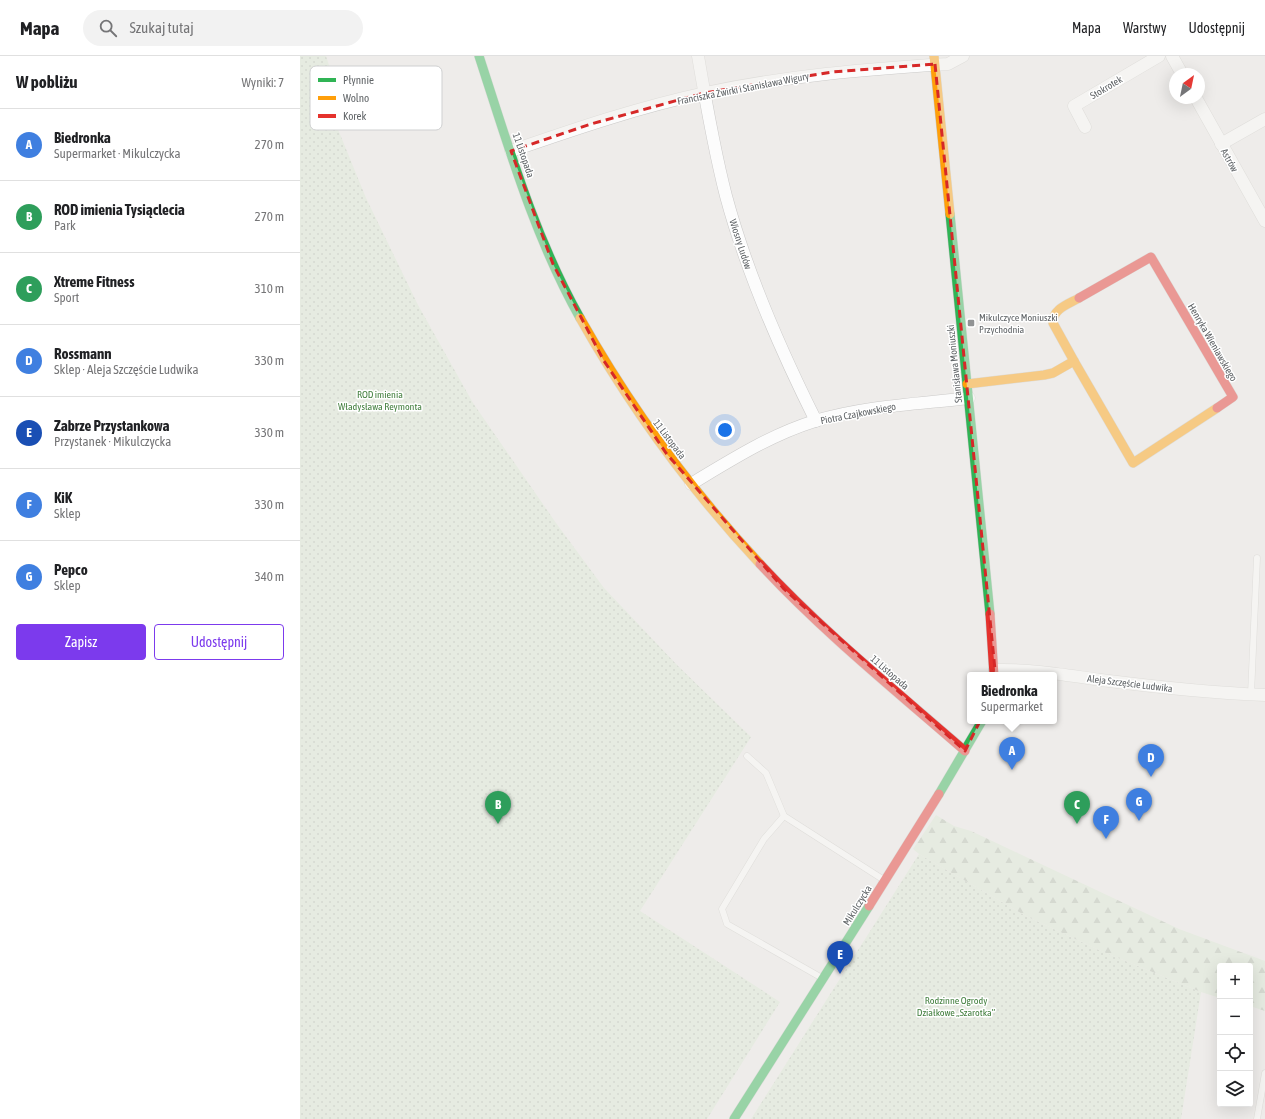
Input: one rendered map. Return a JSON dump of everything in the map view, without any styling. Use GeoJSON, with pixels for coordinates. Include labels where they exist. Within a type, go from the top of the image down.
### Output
{"type":"FeatureCollection","features":[{"type":"Feature","properties":{"kind":"street","name":"11 Listopada"},"geometry":{"type":"LineString","coordinates":[[479,56],[535,221],[553,264],[572,303],[604,361],[666,453],[762,566],[806,611],[868,668],[965,751]]}},
{"type":"Feature","properties":{"kind":"street","name":"Wiosny Ludów"},"geometry":{"type":"LineString","coordinates":[[698,56],[714,146],[726,196],[744,255],[787,364],[816,421]]}},
{"type":"Feature","properties":{"kind":"street","name":"Franciszka Żwirki i Stanisława Wigury"},"geometry":{"type":"LineString","coordinates":[[511,152],[591,124],[644,108],[704,93],[768,81],[832,72],[934,60],[953,62],[963,56]]}},
{"type":"Feature","properties":{"kind":"street","name":"Stokrotek"},"geometry":{"type":"LineString","coordinates":[[1085,127],[1074,106],[1158,56]]}},
{"type":"Feature","properties":{"kind":"street"},"geometry":{"type":"LineString","coordinates":[[1172,56],[1179,68]]}},
{"type":"Feature","properties":{"kind":"street","name":"Stanisława Moniuszki"},"geometry":{"type":"LineString","coordinates":[[934,60],[969,398],[994,672]]}},
{"type":"Feature","properties":{"kind":"street","name":"Astrów"},"geometry":{"type":"LineString","coordinates":[[1199,104],[1265,221]]}},
{"type":"Feature","properties":{"kind":"street"},"geometry":{"type":"LineString","coordinates":[[1221,144],[1265,119]]}},
{"type":"Feature","properties":{"kind":"street","name":"Henryka Wieniawskiego"},"geometry":{"type":"LineString","coordinates":[[1150,257],[1233,397],[1133,463],[1074,361],[1053,323],[1052,318],[1054,314],[1058,310],[1150,257]]}},
{"type":"Feature","properties":{"kind":"street"},"geometry":{"type":"LineString","coordinates":[[967,384],[1044,375],[1053,373],[1074,361]]}},
{"type":"Feature","properties":{"kind":"street","name":"Piotra Czajkowskiego"},"geometry":{"type":"LineString","coordinates":[[691,484],[754,447],[779,435],[816,421],[868,410],[969,398]]}},
{"type":"Feature","properties":{"kind":"street","name":"Aleja Szczęście Ludwika"},"geometry":{"type":"LineString","coordinates":[[999,672],[1010,670],[1038,672]]}},
{"type":"Feature","properties":{"kind":"street","name":"Aleja Szczęście Ludwika"},"geometry":{"type":"LineString","coordinates":[[1057,674],[1202,692],[1265,695]]}},
{"type":"Feature","properties":{"kind":"street","name":"Mikulczycka"},"geometry":{"type":"LineString","coordinates":[[734,1119],[886,881],[980,724]]}},
{"type":"Feature","properties":{"kind":"lane"},"geometry":{"type":"LineString","coordinates":[[1251,694],[1257,558]]}},
{"type":"Feature","properties":{"kind":"lane"},"geometry":{"type":"LineString","coordinates":[[747,756],[766,773],[784,816],[886,881]]}},
{"type":"Feature","properties":{"kind":"lane"},"geometry":{"type":"LineString","coordinates":[[784,816],[764,839],[722,909],[727,924],[823,979]]}},
{"type":"Feature","properties":{"kind":"lane"},"geometry":{"type":"LineString","coordinates":[[1257,1119],[1265,1073]]}},
{"type":"Feature","properties":{"kind":"highlighted area"},"geometry":{"type":"Polygon","coordinates":[[[935,64],[995,670],[990,701],[965,751],[784,589],[666,453],[604,361],[553,264],[511,151],[591,124],[704,93],[832,72],[935,64]]]}},
{"type":"Feature","properties":{"kind":"green space","name":"ROD imienia Władysława Reymonta"},"geometry":{"type":"Polygon","coordinates":[[[300,56],[326,56],[329,66],[310,66],[310,130],[338,130],[366,198],[418,305],[473,403],[556,523],[604,588],[677,665],[751,737],[640,911],[780,1002],[707,1119],[300,1119],[300,56]]]}},
{"type":"Feature","properties":{"kind":"green space"},"geometry":{"type":"Polygon","coordinates":[[[936,815],[954,826],[971,831],[1179,929],[1265,961],[1265,1011],[1253,1007],[1253,963],[1217,963],[1217,997],[1201,992],[1099,950],[1026,916],[919,854],[913,849],[936,815]]]}},
{"type":"Feature","properties":{"kind":"green space","name":"Rodzinne Ogrody Działkowe „Szarotka”"},"geometry":{"type":"Polygon","coordinates":[[[919,854],[1026,916],[1099,950],[1201,992],[1181,1119],[751,1119],[919,854]]]}},
{"type":"Feature","properties":{"kind":"traffic: fast"},"geometry":{"type":"LineString","coordinates":[[479,56],[535,223],[580,318]]}},
{"type":"Feature","properties":{"kind":"traffic: fast"},"geometry":{"type":"LineString","coordinates":[[950,214],[990,614]]}},
{"type":"Feature","properties":{"kind":"traffic: fast"},"geometry":{"type":"LineString","coordinates":[[939,794],[980,724]]}},
{"type":"Feature","properties":{"kind":"traffic: fast"},"geometry":{"type":"LineString","coordinates":[[734,1119],[869,906]]}},
{"type":"Feature","properties":{"kind":"traffic: slow"},"geometry":{"type":"LineString","coordinates":[[934,56],[950,214]]}},
{"type":"Feature","properties":{"kind":"traffic: slow"},"geometry":{"type":"LineString","coordinates":[[967,384],[1044,375],[1053,373],[1074,361],[1053,323],[1053,318],[1058,311],[1079,298]]}},
{"type":"Feature","properties":{"kind":"traffic: slow"},"geometry":{"type":"LineString","coordinates":[[580,318],[619,383],[662,446],[709,506],[760,564]]}},
{"type":"Feature","properties":{"kind":"traffic: slow"},"geometry":{"type":"LineString","coordinates":[[1074,361],[1133,463],[1217,408]]}},
{"type":"Feature","properties":{"kind":"traffic: jam"},"geometry":{"type":"LineString","coordinates":[[1079,298],[1151,257],[1233,397],[1217,408]]}},
{"type":"Feature","properties":{"kind":"traffic: jam"},"geometry":{"type":"LineString","coordinates":[[760,564],[834,637],[965,751]]}},
{"type":"Feature","properties":{"kind":"traffic: jam"},"geometry":{"type":"LineString","coordinates":[[990,614],[994,672]]}},
{"type":"Feature","properties":{"kind":"traffic: jam"},"geometry":{"type":"LineString","coordinates":[[869,906],[939,794]]}},
{"type":"Feature","properties":{"kind":"place","name":"Mikulczyce Moniuszki Przychodnia"},"geometry":{"type":"Point","coordinates":[971,323]}},
{"type":"Feature","properties":{"kind":"place","name":"Biedronka"},"geometry":{"type":"Point","coordinates":[1012,770]}},
{"type":"Feature","properties":{"kind":"place","name":"Rossmann"},"geometry":{"type":"Point","coordinates":[1151,777]}},
{"type":"Feature","properties":{"kind":"place","name":"Pepco"},"geometry":{"type":"Point","coordinates":[1139,821]}},
{"type":"Feature","properties":{"kind":"place","name":"ROD imienia Tysiąclecia"},"geometry":{"type":"Point","coordinates":[498,824]}},
{"type":"Feature","properties":{"kind":"place","name":"Xtreme Fitness"},"geometry":{"type":"Point","coordinates":[1077,824]}},
{"type":"Feature","properties":{"kind":"place","name":"KiK"},"geometry":{"type":"Point","coordinates":[1106,839]}},
{"type":"Feature","properties":{"kind":"place","name":"Zabrze Przystankowa"},"geometry":{"type":"Point","coordinates":[840,974]}}]}
